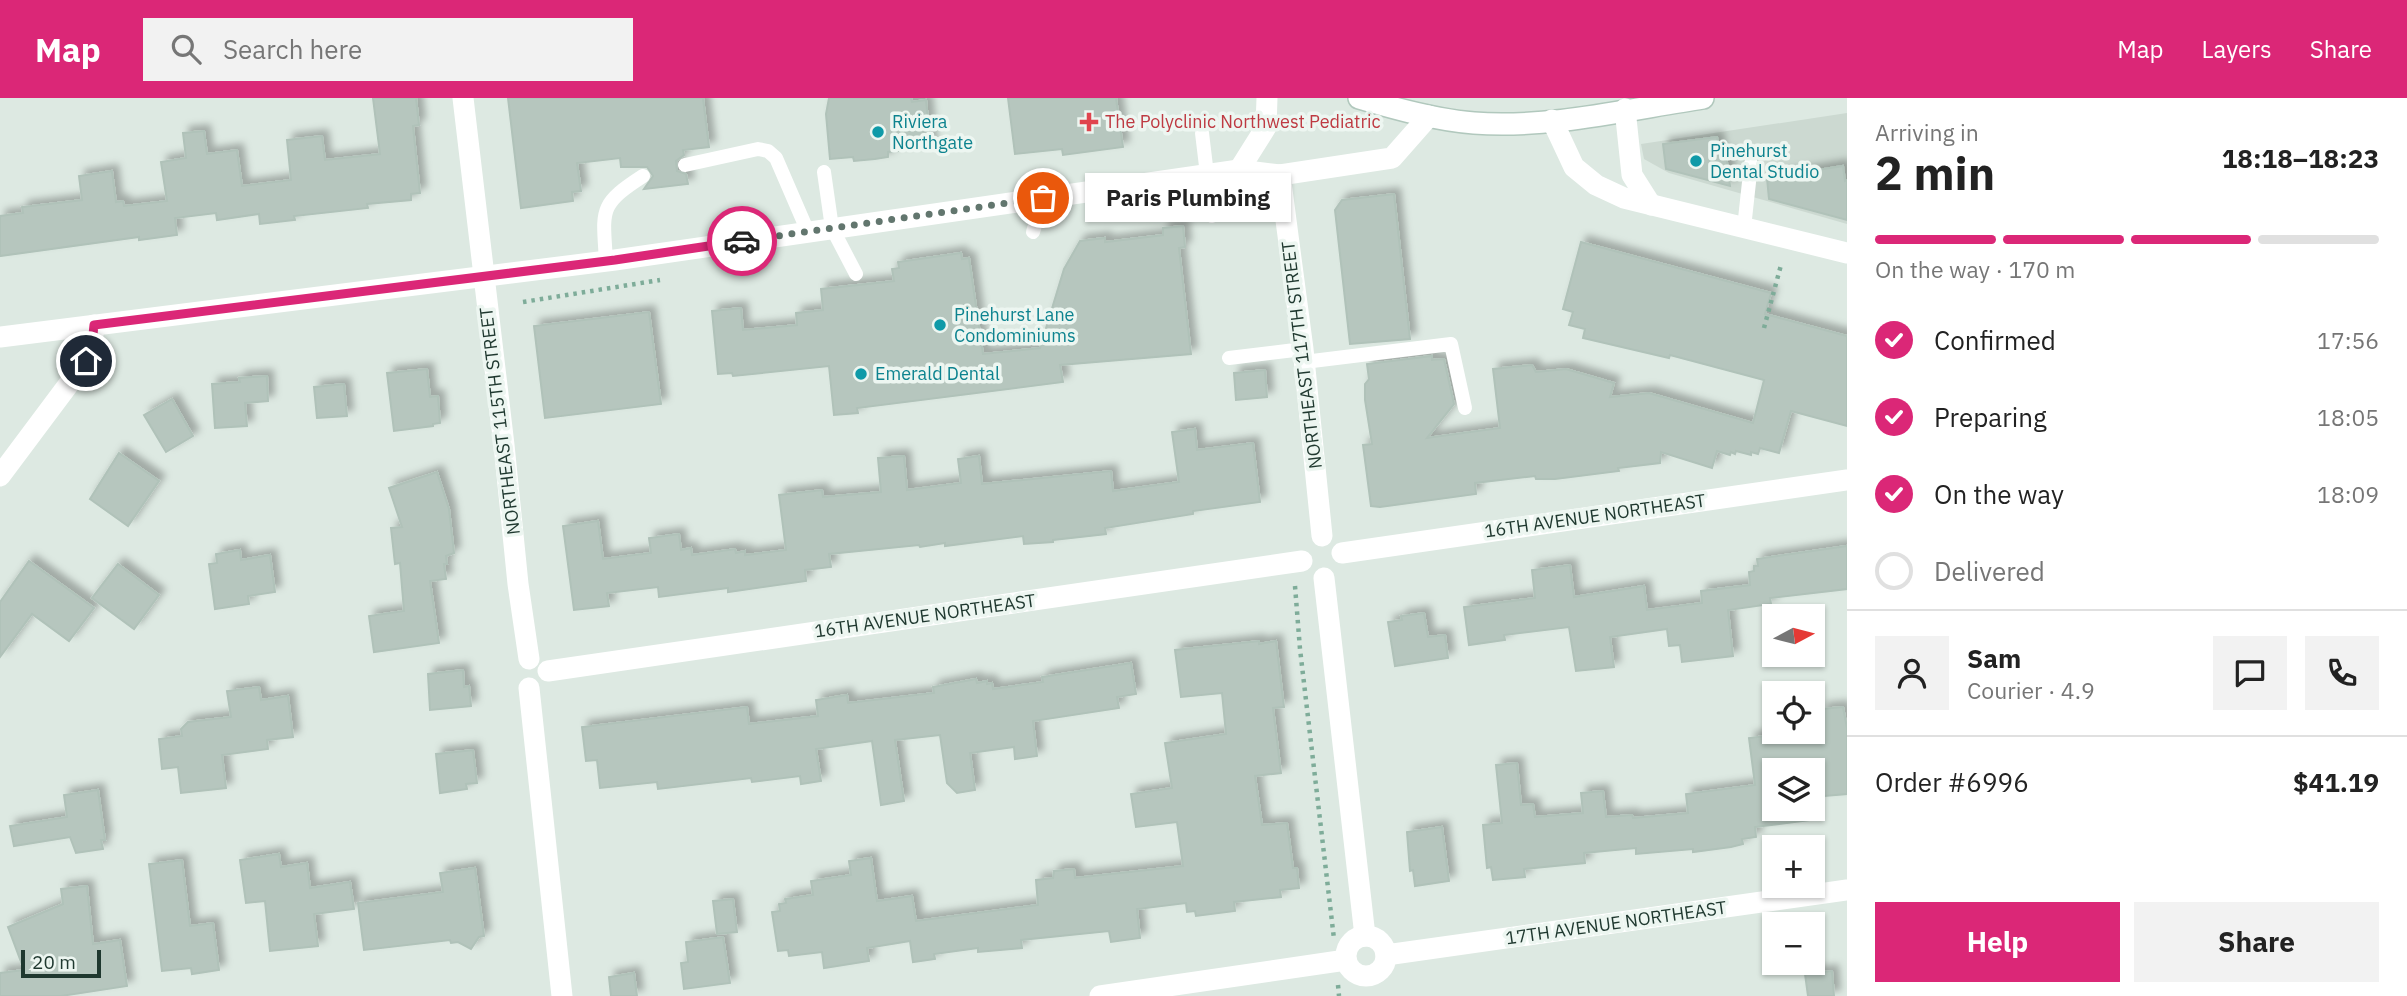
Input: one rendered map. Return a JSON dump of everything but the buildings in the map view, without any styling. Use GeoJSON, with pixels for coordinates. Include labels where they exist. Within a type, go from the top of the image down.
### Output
{"type":"FeatureCollection","features":[{"type":"Feature","properties":{"kind":"street","name":"NORTHEAST 115TH STREET"},"geometry":{"type":"LineString","coordinates":[[463,98],[518,584],[529,659]]}},
{"type":"Feature","properties":{"kind":"street"},"geometry":{"type":"LineString","coordinates":[[1239,170],[1266,127],[1267,98]]}},
{"type":"Feature","properties":{"kind":"street"},"geometry":{"type":"LineString","coordinates":[[1359,98],[1429,116],[1473,123],[1515,124],[1703,98]]}},
{"type":"Feature","properties":{"kind":"street"},"geometry":{"type":"LineString","coordinates":[[1625,109],[1632,175],[1651,205]]}},
{"type":"Feature","properties":{"kind":"street"},"geometry":{"type":"LineString","coordinates":[[0,337],[606,261],[1239,170],[1280,175],[1392,158],[1429,116]]}},
{"type":"Feature","properties":{"kind":"street"},"geometry":{"type":"LineString","coordinates":[[1552,120],[1574,167],[1596,185],[1624,198],[1847,253]]}},
{"type":"Feature","properties":{"kind":"street","name":"NORTHEAST 117TH STREET"},"geometry":{"type":"LineString","coordinates":[[1280,175],[1304,355],[1322,536]]}},
{"type":"Feature","properties":{"kind":"street"},"geometry":{"type":"LineString","coordinates":[[0,476],[86,361],[92,344],[94,325]]}},
{"type":"Feature","properties":{"kind":"street","name":"16TH AVENUE NORTHEAST"},"geometry":{"type":"LineString","coordinates":[[1342,552],[1847,480]]}},
{"type":"Feature","properties":{"kind":"street"},"geometry":{"type":"LineString","coordinates":[[1322,536],[1335,541],[1342,552],[1337,572],[1324,578],[1298,569],[1305,545],[1310,540],[1322,536]]}},
{"type":"Feature","properties":{"kind":"street","name":"16TH AVENUE NORTHEAST"},"geometry":{"type":"LineString","coordinates":[[548,671],[1298,569]]}},
{"type":"Feature","properties":{"kind":"street"},"geometry":{"type":"LineString","coordinates":[[1324,578],[1365,936]]}},
{"type":"Feature","properties":{"kind":"street"},"geometry":{"type":"LineString","coordinates":[[529,659],[539,660],[548,671],[544,685],[529,688],[522,683],[519,674],[522,665],[529,659]]}},
{"type":"Feature","properties":{"kind":"street"},"geometry":{"type":"LineString","coordinates":[[529,688],[562,996]]}},
{"type":"Feature","properties":{"kind":"street","name":"17TH AVENUE NORTHEAST"},"geometry":{"type":"LineString","coordinates":[[1385,956],[1847,890]]}},
{"type":"Feature","properties":{"kind":"street"},"geometry":{"type":"LineString","coordinates":[[1100,996],[1341,952],[1348,948],[1351,942],[1365,936],[1381,943],[1385,956],[1382,968],[1369,986],[1353,971],[1341,952]]}},
{"type":"Feature","properties":{"kind":"lane"},"geometry":{"type":"LineString","coordinates":[[1202,133],[1212,215]]}},
{"type":"Feature","properties":{"kind":"lane"},"geometry":{"type":"LineString","coordinates":[[685,165],[758,149],[768,151],[776,158],[808,232]]}},
{"type":"Feature","properties":{"kind":"lane"},"geometry":{"type":"LineString","coordinates":[[1744,228],[1751,164]]}},
{"type":"Feature","properties":{"kind":"lane"},"geometry":{"type":"LineString","coordinates":[[824,172],[832,228],[856,274]]}},
{"type":"Feature","properties":{"kind":"lane"},"geometry":{"type":"LineString","coordinates":[[606,261],[604,230],[607,206],[617,193],[643,176]]}},
{"type":"Feature","properties":{"kind":"lane"},"geometry":{"type":"LineString","coordinates":[[1032,232],[1043,198]]}},
{"type":"Feature","properties":{"kind":"lane"},"geometry":{"type":"LineString","coordinates":[[1229,358],[1451,344],[1465,408]]}},
{"type":"Feature","properties":{"kind":"path"},"geometry":{"type":"LineString","coordinates":[[1097,209],[1108,218],[1182,209]]}},
{"type":"Feature","properties":{"kind":"path"},"geometry":{"type":"LineString","coordinates":[[1764,328],[1781,265]]}},
{"type":"Feature","properties":{"kind":"path"},"geometry":{"type":"LineString","coordinates":[[1298,569],[1300,649],[1341,952]]}},
{"type":"Feature","properties":{"kind":"shaded area"},"geometry":{"type":"Polygon","coordinates":[[[1847,113],[1847,224],[1669,173],[1644,159],[1641,144],[1847,113]]]}},
{"type":"Feature","properties":{"kind":"way so far"},"geometry":{"type":"LineString","coordinates":[[742,241],[1043,198]]}},
{"type":"Feature","properties":{"kind":"place","name":"The Polyclinic Northwest Pediatric"},"geometry":{"type":"Point","coordinates":[1089,122]}},
{"type":"Feature","properties":{"kind":"place","name":"Riviera Northgate"},"geometry":{"type":"Point","coordinates":[878,132]}},
{"type":"Feature","properties":{"kind":"place","name":"Pinehurst Dental Studio"},"geometry":{"type":"Point","coordinates":[1696,161]}},
{"type":"Feature","properties":{"kind":"place","name":"Paris Plumbing"},"geometry":{"type":"Point","coordinates":[1043,198]}},
{"type":"Feature","properties":{"kind":"place","name":"Pinehurst Lane Condominiums"},"geometry":{"type":"Point","coordinates":[940,325]}},
{"type":"Feature","properties":{"kind":"place","name":"Emerald Dental"},"geometry":{"type":"Point","coordinates":[861,374]}},
{"type":"Feature","properties":{"kind":"route"},"geometry":{"type":"LineString","coordinates":[[86,361],[92,344],[94,325],[615,260],[742,241]]}}]}
